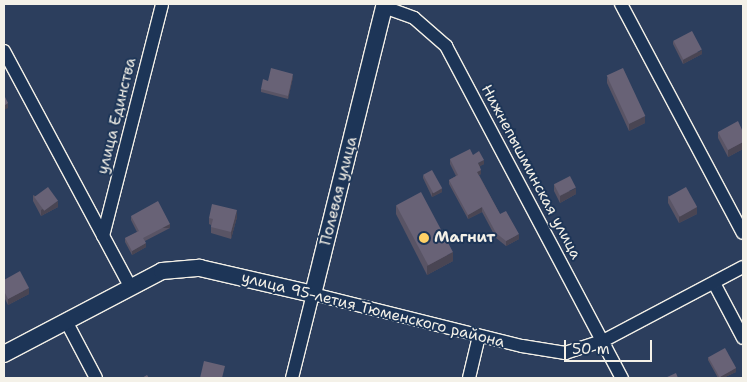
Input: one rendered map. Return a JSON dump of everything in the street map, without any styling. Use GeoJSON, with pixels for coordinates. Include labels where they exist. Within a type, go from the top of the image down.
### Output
{"type":"FeatureCollection","features":[{"type":"Feature","properties":{"kind":"street","name":"улица Единства"},"geometry":{"type":"LineString","coordinates":[[103,236],[162,4]]}},
{"type":"Feature","properties":{"kind":"street"},"geometry":{"type":"LineString","coordinates":[[621,4],[743,233]]}},
{"type":"Feature","properties":{"kind":"street","name":"Полевая улица"},"geometry":{"type":"LineString","coordinates":[[292,378],[385,5]]}},
{"type":"Feature","properties":{"kind":"street","name":"Нижнепышминская улица"},"geometry":{"type":"LineString","coordinates":[[385,5],[414,18],[446,46],[622,378]]}},
{"type":"Feature","properties":{"kind":"street","name":"улица Единства"},"geometry":{"type":"LineString","coordinates":[[4,51],[130,286]]}},
{"type":"Feature","properties":{"kind":"street","name":"улица 95-летия Тюменского района"},"geometry":{"type":"LineString","coordinates":[[4,354],[130,286],[162,271],[200,268],[314,294],[479,336],[565,353],[603,341],[743,267]]}},
{"type":"Feature","properties":{"kind":"street"},"geometry":{"type":"LineString","coordinates":[[714,283],[743,338]]}},
{"type":"Feature","properties":{"kind":"street"},"geometry":{"type":"LineString","coordinates":[[66,321],[96,378]]}},
{"type":"Feature","properties":{"kind":"street"},"geometry":{"type":"LineString","coordinates":[[469,378],[479,336]]}},
{"type":"Feature","properties":{"kind":"building"},"geometry":{"type":"Polygon","coordinates":[[[692,31],[702,50],[683,59],[673,41],[692,31]]]}},
{"type":"Feature","properties":{"kind":"building"},"geometry":{"type":"Polygon","coordinates":[[[271,68],[293,74],[288,96],[261,89],[263,79],[268,81],[271,68]]]}},
{"type":"Feature","properties":{"kind":"building"},"geometry":{"type":"Polygon","coordinates":[[[623,68],[645,116],[629,124],[607,76],[623,68]]]}},
{"type":"Feature","properties":{"kind":"building"},"geometry":{"type":"Polygon","coordinates":[[[4,95],[8,103],[4,106],[4,95]]]}},
{"type":"Feature","properties":{"kind":"building"},"geometry":{"type":"Polygon","coordinates":[[[738,121],[743,132],[743,142],[728,150],[718,132],[738,121]]]}},
{"type":"Feature","properties":{"kind":"building"},"geometry":{"type":"Polygon","coordinates":[[[470,149],[473,155],[479,151],[484,160],[478,163],[481,170],[477,172],[500,214],[506,211],[519,234],[506,241],[496,233],[482,207],[468,215],[449,180],[458,175],[450,159],[470,149]]]}},
{"type":"Feature","properties":{"kind":"building"},"geometry":{"type":"Polygon","coordinates":[[[432,170],[442,188],[433,193],[423,175],[432,170]]]}},
{"type":"Feature","properties":{"kind":"building"},"geometry":{"type":"Polygon","coordinates":[[[570,176],[576,188],[560,196],[554,184],[570,176]]]}},
{"type":"Feature","properties":{"kind":"building"},"geometry":{"type":"Polygon","coordinates":[[[48,187],[58,201],[44,211],[34,197],[48,187]]]}},
{"type":"Feature","properties":{"kind":"building"},"geometry":{"type":"Polygon","coordinates":[[[686,187],[697,207],[680,217],[669,197],[686,187]]]}},
{"type":"Feature","properties":{"kind":"building","name":"Магнит"},"geometry":{"type":"Polygon","coordinates":[[[421,192],[453,252],[428,265],[396,205],[421,192]]]}},
{"type":"Feature","properties":{"kind":"building"},"geometry":{"type":"Polygon","coordinates":[[[158,201],[170,224],[143,238],[146,243],[132,251],[125,238],[139,231],[131,216],[158,201]]]}},
{"type":"Feature","properties":{"kind":"building"},"geometry":{"type":"Polygon","coordinates":[[[212,204],[237,210],[231,232],[211,227],[213,219],[209,218],[212,204]]]}},
{"type":"Feature","properties":{"kind":"building"},"geometry":{"type":"Polygon","coordinates":[[[20,271],[29,288],[8,299],[4,291],[4,280],[20,271]]]}},
{"type":"Feature","properties":{"kind":"building"},"geometry":{"type":"Polygon","coordinates":[[[725,348],[736,368],[720,377],[708,357],[725,348]]]}},
{"type":"Feature","properties":{"kind":"building"},"geometry":{"type":"Polygon","coordinates":[[[204,361],[225,366],[222,378],[200,378],[204,361]]]}},
{"type":"Feature","properties":{"kind":"building"},"geometry":{"type":"Polygon","coordinates":[[[676,373],[678,378],[665,378],[676,373]]]}},
{"type":"Feature","properties":{"kind":"place","name":"Магнит"},"geometry":{"type":"Point","coordinates":[424,238]}}]}
